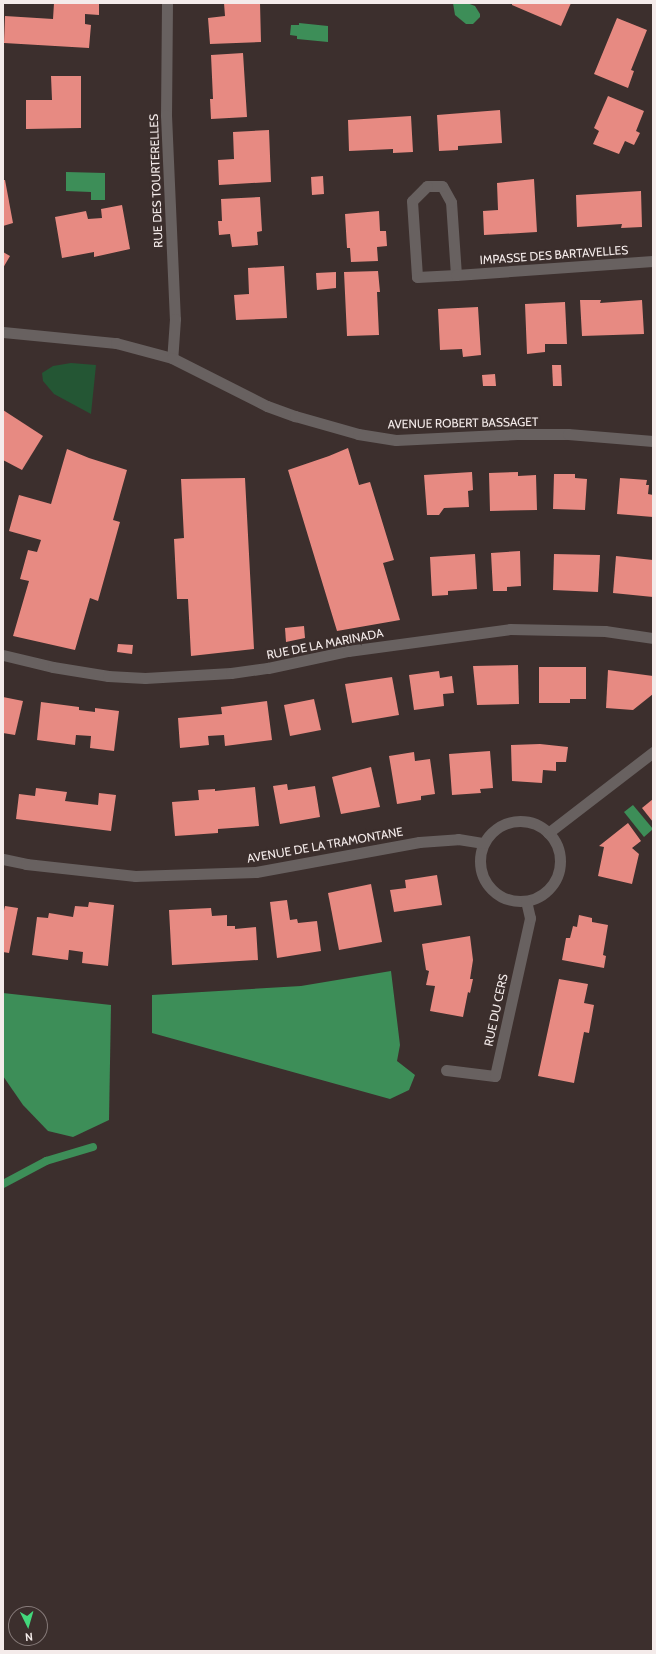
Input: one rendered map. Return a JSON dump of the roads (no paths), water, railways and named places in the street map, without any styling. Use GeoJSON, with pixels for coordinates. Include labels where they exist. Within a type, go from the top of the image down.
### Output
{"type":"FeatureCollection","features":[{"type":"Feature","properties":{"kind":"street","name":"RUE DES TOURTERELLES"},"geometry":{"type":"LineString","coordinates":[[167,3],[166,115],[175,319],[172,358]]}},
{"type":"Feature","properties":{"kind":"street","name":"IMPASSE DES BARTAVELLES"},"geometry":{"type":"LineString","coordinates":[[456,275],[451,202],[442,186],[427,186],[412,201],[417,277],[456,275],[653,261]]}},
{"type":"Feature","properties":{"kind":"street","name":"AVENUE ROBERT BASSAGET"},"geometry":{"type":"LineString","coordinates":[[3,332],[116,343],[172,358],[267,406],[295,416],[358,434],[396,440],[517,434],[568,434],[653,441]]}},
{"type":"Feature","properties":{"kind":"street","name":"RUE DE LA MARINADA"},"geometry":{"type":"LineString","coordinates":[[3,655],[53,667],[108,676],[145,678],[231,673],[268,668],[363,648],[510,629],[606,631],[653,638]]}},
{"type":"Feature","properties":{"kind":"street"},"geometry":{"type":"LineString","coordinates":[[548,833],[653,752]]}},
{"type":"Feature","properties":{"kind":"street"},"geometry":{"type":"LineString","coordinates":[[526,821],[538,825],[548,833],[555,842],[559,853],[560,865],[557,876],[550,888],[539,896],[526,901],[514,901],[501,897],[487,885],[480,868],[480,855],[484,843],[491,833],[501,826],[513,822],[526,821]]}},
{"type":"Feature","properties":{"kind":"street","name":"AVENUE DE LA TRAMONTANE"},"geometry":{"type":"LineString","coordinates":[[3,858],[26,864],[135,876],[256,872],[419,842],[458,839],[484,843]]}},
{"type":"Feature","properties":{"kind":"street","name":"RUE DU CERS"},"geometry":{"type":"LineString","coordinates":[[446,1070],[495,1076],[530,918],[526,901]]}},
{"type":"Feature","properties":{"kind":"waterway"},"geometry":{"type":"LineString","coordinates":[[3,1184],[46,1161],[93,1147]]}}]}
